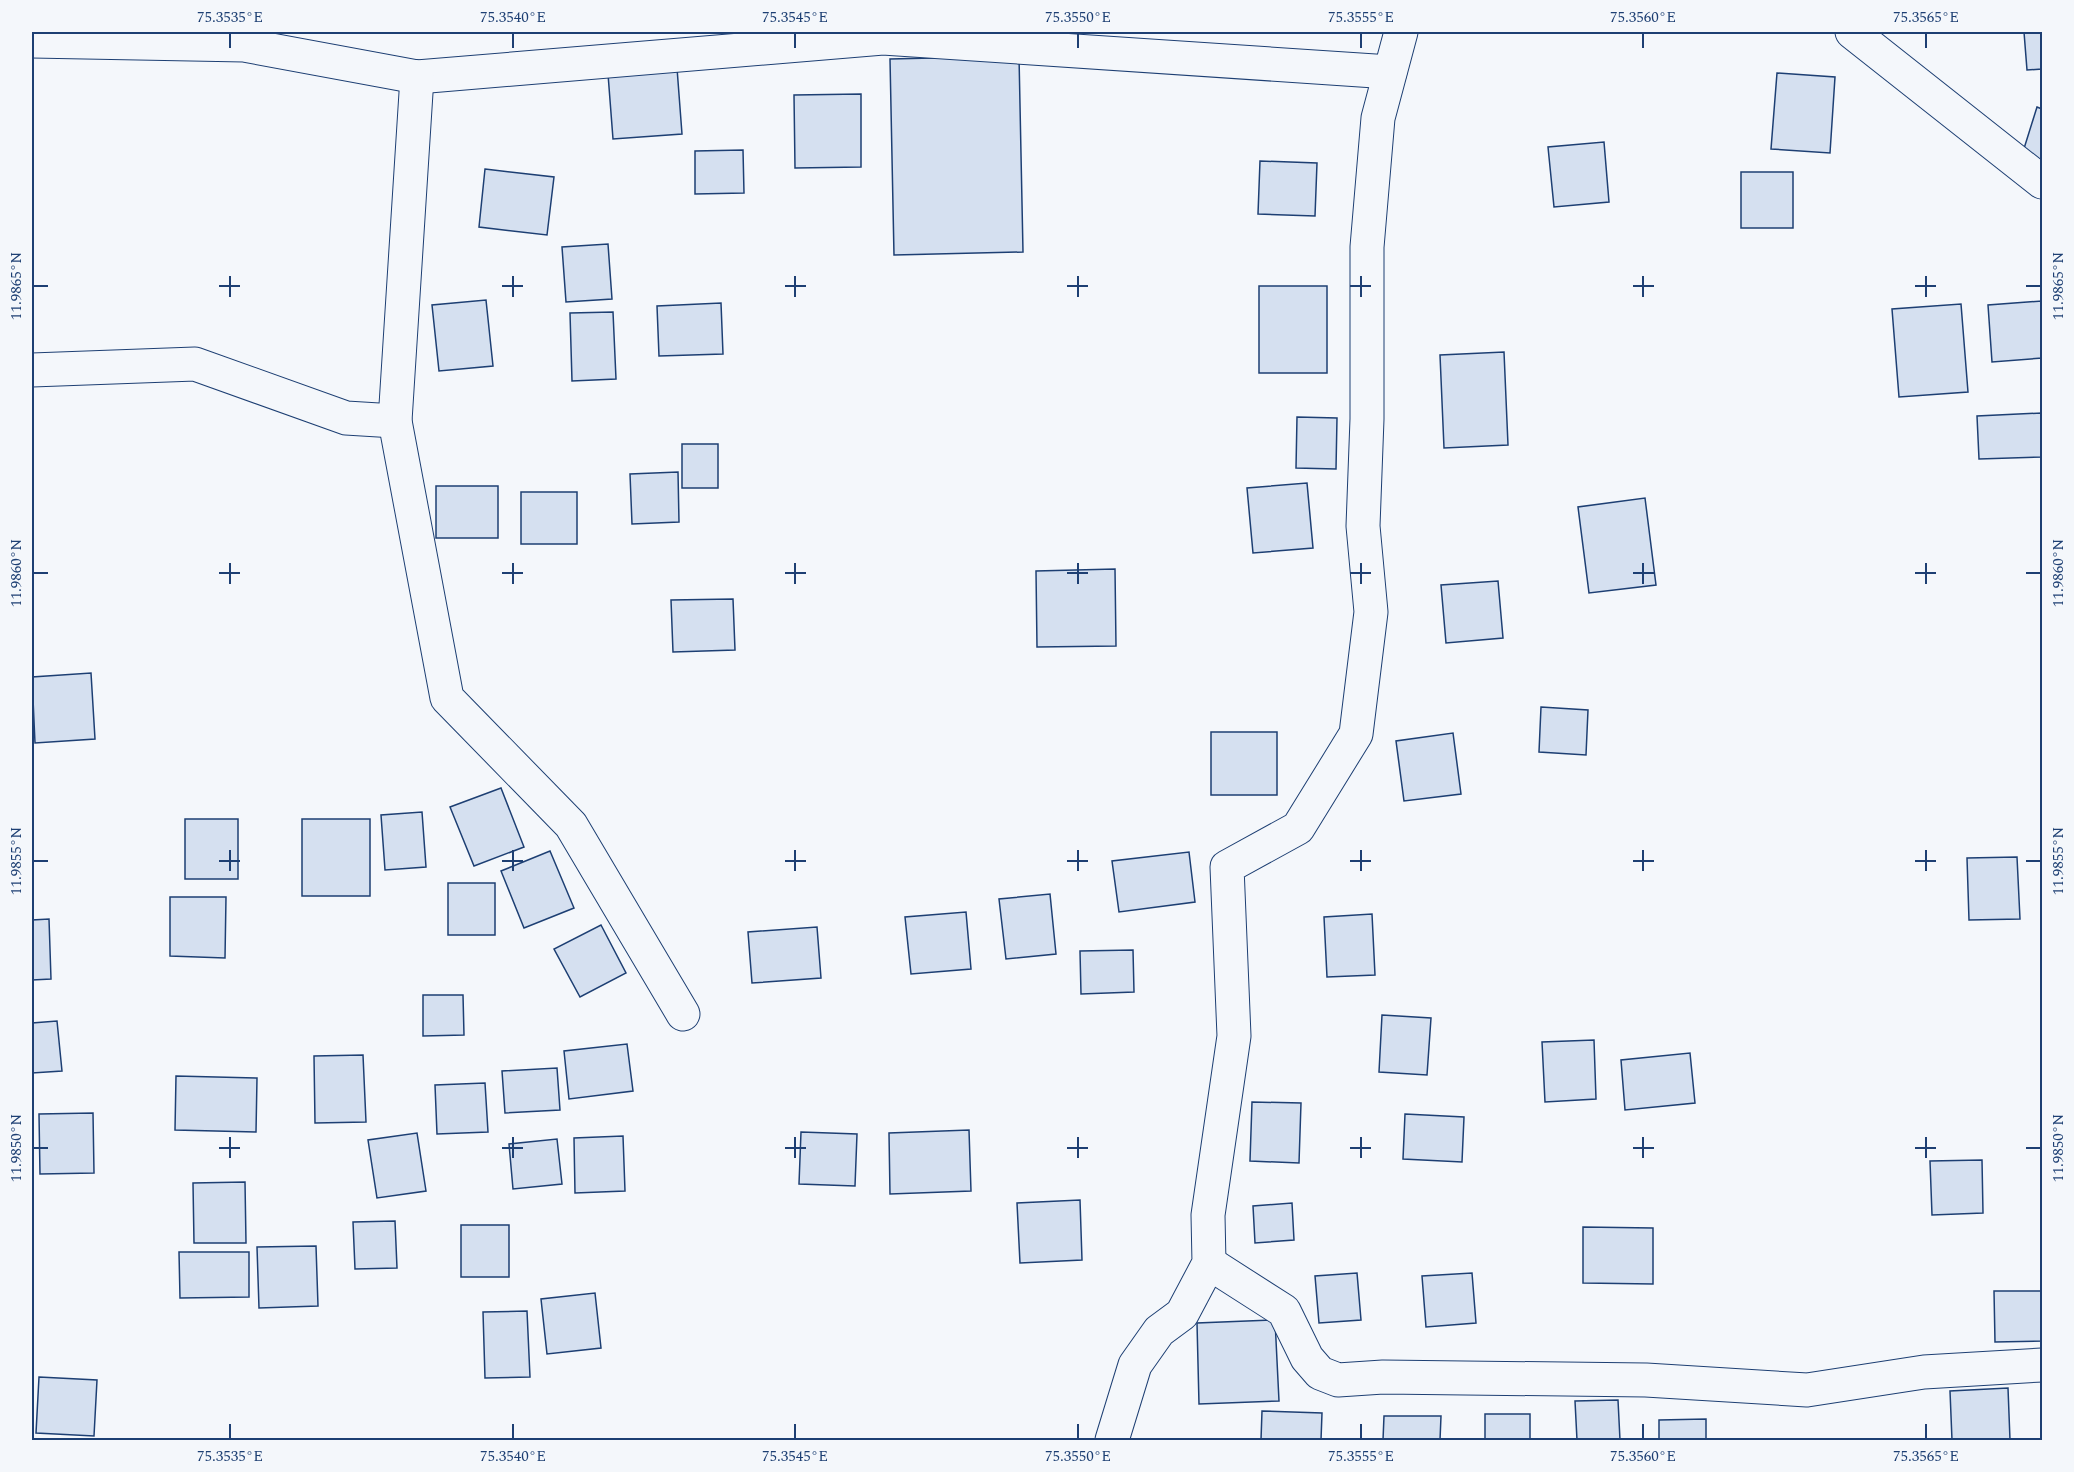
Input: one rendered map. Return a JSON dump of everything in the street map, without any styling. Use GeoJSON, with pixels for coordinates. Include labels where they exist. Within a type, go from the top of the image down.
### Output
{"type":"FeatureCollection","features":[{"type":"Feature","properties":{"kind":"street"},"geometry":{"type":"LineString","coordinates":[[1112,1440],[1135,1365],[1159,1331],[1182,1314],[1209,1263],[1209,1215],[1234,1036],[1227,867],[1298,828],[1356,734],[1371,612],[1363,526],[1367,419],[1367,247],[1378,118],[1401,32]]}},
{"type":"Feature","properties":{"kind":"street"},"geometry":{"type":"LineString","coordinates":[[1852,32],[2043,182]]}},
{"type":"Feature","properties":{"kind":"street"},"geometry":{"type":"LineString","coordinates":[[32,41],[244,45],[417,77],[884,38],[1390,72]]}},
{"type":"Feature","properties":{"kind":"street"},"geometry":{"type":"LineString","coordinates":[[417,77],[395,421],[447,698],[571,825],[683,1014]]}},
{"type":"Feature","properties":{"kind":"street"},"geometry":{"type":"LineString","coordinates":[[32,370],[195,364],[346,418],[395,421]]}},
{"type":"Feature","properties":{"kind":"street"},"geometry":{"type":"LineString","coordinates":[[1209,1263],[1284,1311],[1307,1358],[1320,1373],[1338,1380],[1475,1377],[1646,1380],[1807,1390],[1924,1372],[2043,1365]]}},
{"type":"Feature","properties":{"kind":"building"},"geometry":{"type":"Polygon","coordinates":[[[2024,32],[2042,32],[2042,69],[2027,70],[2024,32]]]}},
{"type":"Feature","properties":{"kind":"building"},"geometry":{"type":"Polygon","coordinates":[[[1019,56],[1023,252],[894,255],[890,59],[1019,56]]]}},
{"type":"Feature","properties":{"kind":"building"},"geometry":{"type":"Polygon","coordinates":[[[677,68],[682,134],[613,139],[608,74],[677,68]]]}},
{"type":"Feature","properties":{"kind":"building"},"geometry":{"type":"Polygon","coordinates":[[[1777,73],[1835,77],[1830,153],[1771,149],[1777,73]]]}},
{"type":"Feature","properties":{"kind":"building"},"geometry":{"type":"Polygon","coordinates":[[[861,94],[861,167],[795,168],[794,95],[861,94]]]}},
{"type":"Feature","properties":{"kind":"building"},"geometry":{"type":"Polygon","coordinates":[[[2037,107],[2042,109],[2042,161],[2022,155],[2037,107]]]}},
{"type":"Feature","properties":{"kind":"building"},"geometry":{"type":"Polygon","coordinates":[[[1604,142],[1609,202],[1554,207],[1548,147],[1604,142]]]}},
{"type":"Feature","properties":{"kind":"building"},"geometry":{"type":"Polygon","coordinates":[[[743,150],[744,193],[695,194],[695,151],[743,150]]]}},
{"type":"Feature","properties":{"kind":"building"},"geometry":{"type":"Polygon","coordinates":[[[1260,161],[1317,163],[1315,216],[1258,214],[1260,161]]]}},
{"type":"Feature","properties":{"kind":"building"},"geometry":{"type":"Polygon","coordinates":[[[485,169],[554,177],[547,235],[479,227],[485,169]]]}},
{"type":"Feature","properties":{"kind":"building"},"geometry":{"type":"Polygon","coordinates":[[[1741,172],[1793,172],[1793,228],[1741,228],[1741,172]]]}},
{"type":"Feature","properties":{"kind":"building"},"geometry":{"type":"Polygon","coordinates":[[[608,244],[612,299],[566,302],[562,247],[608,244]]]}},
{"type":"Feature","properties":{"kind":"building"},"geometry":{"type":"Polygon","coordinates":[[[1259,286],[1327,286],[1327,373],[1259,373],[1259,286]]]}},
{"type":"Feature","properties":{"kind":"building"},"geometry":{"type":"Polygon","coordinates":[[[486,300],[493,366],[439,371],[432,305],[486,300]]]}},
{"type":"Feature","properties":{"kind":"building"},"geometry":{"type":"Polygon","coordinates":[[[2042,301],[2042,358],[1992,362],[1988,305],[2042,301]]]}},
{"type":"Feature","properties":{"kind":"building"},"geometry":{"type":"Polygon","coordinates":[[[721,303],[723,354],[659,356],[657,306],[721,303]]]}},
{"type":"Feature","properties":{"kind":"building"},"geometry":{"type":"Polygon","coordinates":[[[1961,304],[1968,392],[1899,397],[1892,309],[1961,304]]]}},
{"type":"Feature","properties":{"kind":"building"},"geometry":{"type":"Polygon","coordinates":[[[613,312],[616,379],[572,381],[570,313],[613,312]]]}},
{"type":"Feature","properties":{"kind":"building"},"geometry":{"type":"Polygon","coordinates":[[[1504,352],[1508,445],[1444,448],[1440,355],[1504,352]]]}},
{"type":"Feature","properties":{"kind":"building"},"geometry":{"type":"Polygon","coordinates":[[[2042,413],[2042,457],[1979,459],[1977,416],[2042,413]]]}},
{"type":"Feature","properties":{"kind":"building"},"geometry":{"type":"Polygon","coordinates":[[[1297,417],[1337,418],[1336,469],[1296,468],[1297,417]]]}},
{"type":"Feature","properties":{"kind":"building"},"geometry":{"type":"Polygon","coordinates":[[[682,444],[718,444],[718,488],[682,488],[682,444]]]}},
{"type":"Feature","properties":{"kind":"building"},"geometry":{"type":"Polygon","coordinates":[[[678,472],[679,522],[632,524],[630,474],[678,472]]]}},
{"type":"Feature","properties":{"kind":"building"},"geometry":{"type":"Polygon","coordinates":[[[1307,483],[1313,548],[1253,553],[1247,488],[1307,483]]]}},
{"type":"Feature","properties":{"kind":"building"},"geometry":{"type":"Polygon","coordinates":[[[436,486],[498,486],[498,538],[436,538],[436,486]]]}},
{"type":"Feature","properties":{"kind":"building"},"geometry":{"type":"Polygon","coordinates":[[[521,492],[577,492],[577,544],[521,544],[521,492]]]}},
{"type":"Feature","properties":{"kind":"building"},"geometry":{"type":"Polygon","coordinates":[[[1645,498],[1656,585],[1589,593],[1578,507],[1645,498]]]}},
{"type":"Feature","properties":{"kind":"building"},"geometry":{"type":"Polygon","coordinates":[[[1115,569],[1116,646],[1037,647],[1036,571],[1115,569]]]}},
{"type":"Feature","properties":{"kind":"building"},"geometry":{"type":"Polygon","coordinates":[[[1498,581],[1503,638],[1446,643],[1441,585],[1498,581]]]}},
{"type":"Feature","properties":{"kind":"building"},"geometry":{"type":"Polygon","coordinates":[[[733,599],[735,650],[673,652],[671,600],[733,599]]]}},
{"type":"Feature","properties":{"kind":"building"},"geometry":{"type":"Polygon","coordinates":[[[91,673],[95,739],[35,743],[32,677],[91,673]]]}},
{"type":"Feature","properties":{"kind":"building"},"geometry":{"type":"Polygon","coordinates":[[[1541,707],[1588,710],[1586,755],[1539,752],[1541,707]]]}},
{"type":"Feature","properties":{"kind":"building"},"geometry":{"type":"Polygon","coordinates":[[[1211,732],[1277,732],[1277,795],[1211,795],[1211,732]]]}},
{"type":"Feature","properties":{"kind":"building"},"geometry":{"type":"Polygon","coordinates":[[[1453,733],[1461,794],[1404,801],[1396,741],[1453,733]]]}},
{"type":"Feature","properties":{"kind":"building"},"geometry":{"type":"Polygon","coordinates":[[[501,788],[524,847],[474,866],[450,807],[501,788]]]}},
{"type":"Feature","properties":{"kind":"building"},"geometry":{"type":"Polygon","coordinates":[[[422,812],[426,867],[385,870],[381,815],[422,812]]]}},
{"type":"Feature","properties":{"kind":"building"},"geometry":{"type":"Polygon","coordinates":[[[185,819],[238,819],[238,879],[185,879],[185,819]]]}},
{"type":"Feature","properties":{"kind":"building"},"geometry":{"type":"Polygon","coordinates":[[[302,819],[370,819],[370,896],[302,896],[302,819]]]}},
{"type":"Feature","properties":{"kind":"building"},"geometry":{"type":"Polygon","coordinates":[[[550,851],[574,908],[524,928],[501,871],[550,851]]]}},
{"type":"Feature","properties":{"kind":"building"},"geometry":{"type":"Polygon","coordinates":[[[1189,852],[1195,902],[1119,912],[1112,861],[1189,852]]]}},
{"type":"Feature","properties":{"kind":"building"},"geometry":{"type":"Polygon","coordinates":[[[2017,857],[2020,919],[1969,920],[1967,858],[2017,857]]]}},
{"type":"Feature","properties":{"kind":"building"},"geometry":{"type":"Polygon","coordinates":[[[448,883],[495,883],[495,935],[448,935],[448,883]]]}},
{"type":"Feature","properties":{"kind":"building"},"geometry":{"type":"Polygon","coordinates":[[[1050,894],[1056,954],[1006,959],[999,899],[1050,894]]]}},
{"type":"Feature","properties":{"kind":"building"},"geometry":{"type":"Polygon","coordinates":[[[170,897],[226,897],[225,958],[170,956],[170,897]]]}},
{"type":"Feature","properties":{"kind":"building"},"geometry":{"type":"Polygon","coordinates":[[[966,912],[971,969],[911,974],[905,917],[966,912]]]}},
{"type":"Feature","properties":{"kind":"building"},"geometry":{"type":"Polygon","coordinates":[[[1372,914],[1375,975],[1327,977],[1324,917],[1372,914]]]}},
{"type":"Feature","properties":{"kind":"building"},"geometry":{"type":"Polygon","coordinates":[[[49,919],[51,979],[32,980],[32,920],[49,919]]]}},
{"type":"Feature","properties":{"kind":"building"},"geometry":{"type":"Polygon","coordinates":[[[601,925],[626,973],[580,997],[554,949],[601,925]]]}},
{"type":"Feature","properties":{"kind":"building"},"geometry":{"type":"Polygon","coordinates":[[[817,927],[821,978],[752,983],[748,932],[817,927]]]}},
{"type":"Feature","properties":{"kind":"building"},"geometry":{"type":"Polygon","coordinates":[[[1133,950],[1134,992],[1081,994],[1080,951],[1133,950]]]}},
{"type":"Feature","properties":{"kind":"building"},"geometry":{"type":"Polygon","coordinates":[[[423,995],[463,995],[464,1035],[423,1036],[423,995]]]}},
{"type":"Feature","properties":{"kind":"building"},"geometry":{"type":"Polygon","coordinates":[[[1382,1015],[1431,1018],[1427,1075],[1379,1072],[1382,1015]]]}},
{"type":"Feature","properties":{"kind":"building"},"geometry":{"type":"Polygon","coordinates":[[[57,1021],[62,1071],[32,1073],[32,1023],[57,1021]]]}},
{"type":"Feature","properties":{"kind":"building"},"geometry":{"type":"Polygon","coordinates":[[[1594,1040],[1596,1099],[1545,1102],[1542,1042],[1594,1040]]]}},
{"type":"Feature","properties":{"kind":"building"},"geometry":{"type":"Polygon","coordinates":[[[627,1044],[633,1091],[569,1099],[564,1051],[627,1044]]]}},
{"type":"Feature","properties":{"kind":"building"},"geometry":{"type":"Polygon","coordinates":[[[1690,1053],[1695,1103],[1625,1110],[1621,1060],[1690,1053]]]}},
{"type":"Feature","properties":{"kind":"building"},"geometry":{"type":"Polygon","coordinates":[[[363,1055],[366,1122],[315,1123],[314,1056],[363,1055]]]}},
{"type":"Feature","properties":{"kind":"building"},"geometry":{"type":"Polygon","coordinates":[[[557,1068],[560,1110],[505,1113],[502,1071],[557,1068]]]}},
{"type":"Feature","properties":{"kind":"building"},"geometry":{"type":"Polygon","coordinates":[[[176,1076],[257,1078],[256,1132],[175,1130],[176,1076]]]}},
{"type":"Feature","properties":{"kind":"building"},"geometry":{"type":"Polygon","coordinates":[[[485,1083],[488,1132],[437,1134],[435,1085],[485,1083]]]}},
{"type":"Feature","properties":{"kind":"building"},"geometry":{"type":"Polygon","coordinates":[[[1252,1102],[1301,1103],[1299,1163],[1250,1161],[1252,1102]]]}},
{"type":"Feature","properties":{"kind":"building"},"geometry":{"type":"Polygon","coordinates":[[[93,1113],[94,1173],[40,1174],[39,1114],[93,1113]]]}},
{"type":"Feature","properties":{"kind":"building"},"geometry":{"type":"Polygon","coordinates":[[[1405,1114],[1464,1117],[1462,1162],[1403,1159],[1405,1114]]]}},
{"type":"Feature","properties":{"kind":"building"},"geometry":{"type":"Polygon","coordinates":[[[969,1130],[971,1191],[890,1194],[889,1133],[969,1130]]]}},
{"type":"Feature","properties":{"kind":"building"},"geometry":{"type":"Polygon","coordinates":[[[801,1132],[857,1134],[855,1186],[799,1184],[801,1132]]]}},
{"type":"Feature","properties":{"kind":"building"},"geometry":{"type":"Polygon","coordinates":[[[417,1133],[426,1191],[377,1198],[368,1140],[417,1133]]]}},
{"type":"Feature","properties":{"kind":"building"},"geometry":{"type":"Polygon","coordinates":[[[623,1136],[625,1191],[575,1193],[574,1138],[623,1136]]]}},
{"type":"Feature","properties":{"kind":"building"},"geometry":{"type":"Polygon","coordinates":[[[557,1139],[562,1184],[513,1189],[509,1144],[557,1139]]]}},
{"type":"Feature","properties":{"kind":"building"},"geometry":{"type":"Polygon","coordinates":[[[1982,1160],[1983,1213],[1932,1215],[1930,1161],[1982,1160]]]}},
{"type":"Feature","properties":{"kind":"building"},"geometry":{"type":"Polygon","coordinates":[[[245,1182],[246,1243],[194,1243],[193,1183],[245,1182]]]}},
{"type":"Feature","properties":{"kind":"building"},"geometry":{"type":"Polygon","coordinates":[[[1080,1200],[1082,1260],[1020,1263],[1017,1203],[1080,1200]]]}},
{"type":"Feature","properties":{"kind":"building"},"geometry":{"type":"Polygon","coordinates":[[[1292,1203],[1294,1240],[1255,1243],[1253,1206],[1292,1203]]]}},
{"type":"Feature","properties":{"kind":"building"},"geometry":{"type":"Polygon","coordinates":[[[395,1221],[397,1268],[355,1269],[353,1222],[395,1221]]]}},
{"type":"Feature","properties":{"kind":"building"},"geometry":{"type":"Polygon","coordinates":[[[461,1225],[509,1225],[509,1277],[461,1277],[461,1225]]]}},
{"type":"Feature","properties":{"kind":"building"},"geometry":{"type":"Polygon","coordinates":[[[1583,1227],[1653,1228],[1653,1284],[1583,1283],[1583,1227]]]}},
{"type":"Feature","properties":{"kind":"building"},"geometry":{"type":"Polygon","coordinates":[[[316,1246],[318,1306],[259,1308],[257,1247],[316,1246]]]}},
{"type":"Feature","properties":{"kind":"building"},"geometry":{"type":"Polygon","coordinates":[[[179,1252],[249,1252],[249,1297],[180,1298],[179,1252]]]}},
{"type":"Feature","properties":{"kind":"building"},"geometry":{"type":"Polygon","coordinates":[[[1357,1273],[1361,1320],[1319,1323],[1315,1276],[1357,1273]]]}},
{"type":"Feature","properties":{"kind":"building"},"geometry":{"type":"Polygon","coordinates":[[[1472,1273],[1476,1323],[1426,1327],[1422,1276],[1472,1273]]]}},
{"type":"Feature","properties":{"kind":"building"},"geometry":{"type":"Polygon","coordinates":[[[1994,1291],[2042,1291],[2042,1341],[1995,1342],[1994,1291]]]}},
{"type":"Feature","properties":{"kind":"building"},"geometry":{"type":"Polygon","coordinates":[[[595,1293],[601,1348],[547,1354],[541,1299],[595,1293]]]}},
{"type":"Feature","properties":{"kind":"building"},"geometry":{"type":"Polygon","coordinates":[[[527,1311],[530,1377],[485,1378],[483,1312],[527,1311]]]}},
{"type":"Feature","properties":{"kind":"building"},"geometry":{"type":"Polygon","coordinates":[[[1275,1320],[1279,1401],[1199,1404],[1197,1323],[1275,1320]]]}},
{"type":"Feature","properties":{"kind":"building"},"geometry":{"type":"Polygon","coordinates":[[[39,1377],[97,1380],[94,1436],[36,1433],[39,1377]]]}},
{"type":"Feature","properties":{"kind":"building"},"geometry":{"type":"Polygon","coordinates":[[[2008,1388],[2010,1440],[1952,1440],[1950,1391],[2008,1388]]]}},
{"type":"Feature","properties":{"kind":"building"},"geometry":{"type":"Polygon","coordinates":[[[1618,1400],[1620,1440],[1577,1440],[1575,1401],[1618,1400]]]}},
{"type":"Feature","properties":{"kind":"building"},"geometry":{"type":"Polygon","coordinates":[[[1262,1411],[1322,1413],[1321,1440],[1261,1440],[1262,1411]]]}},
{"type":"Feature","properties":{"kind":"building"},"geometry":{"type":"Polygon","coordinates":[[[1485,1414],[1530,1414],[1530,1440],[1485,1440],[1485,1414]]]}},
{"type":"Feature","properties":{"kind":"building"},"geometry":{"type":"Polygon","coordinates":[[[1384,1416],[1441,1416],[1440,1440],[1383,1440],[1384,1416]]]}},
{"type":"Feature","properties":{"kind":"building"},"geometry":{"type":"Polygon","coordinates":[[[1706,1419],[1706,1440],[1659,1440],[1659,1420],[1706,1419]]]}}]}
